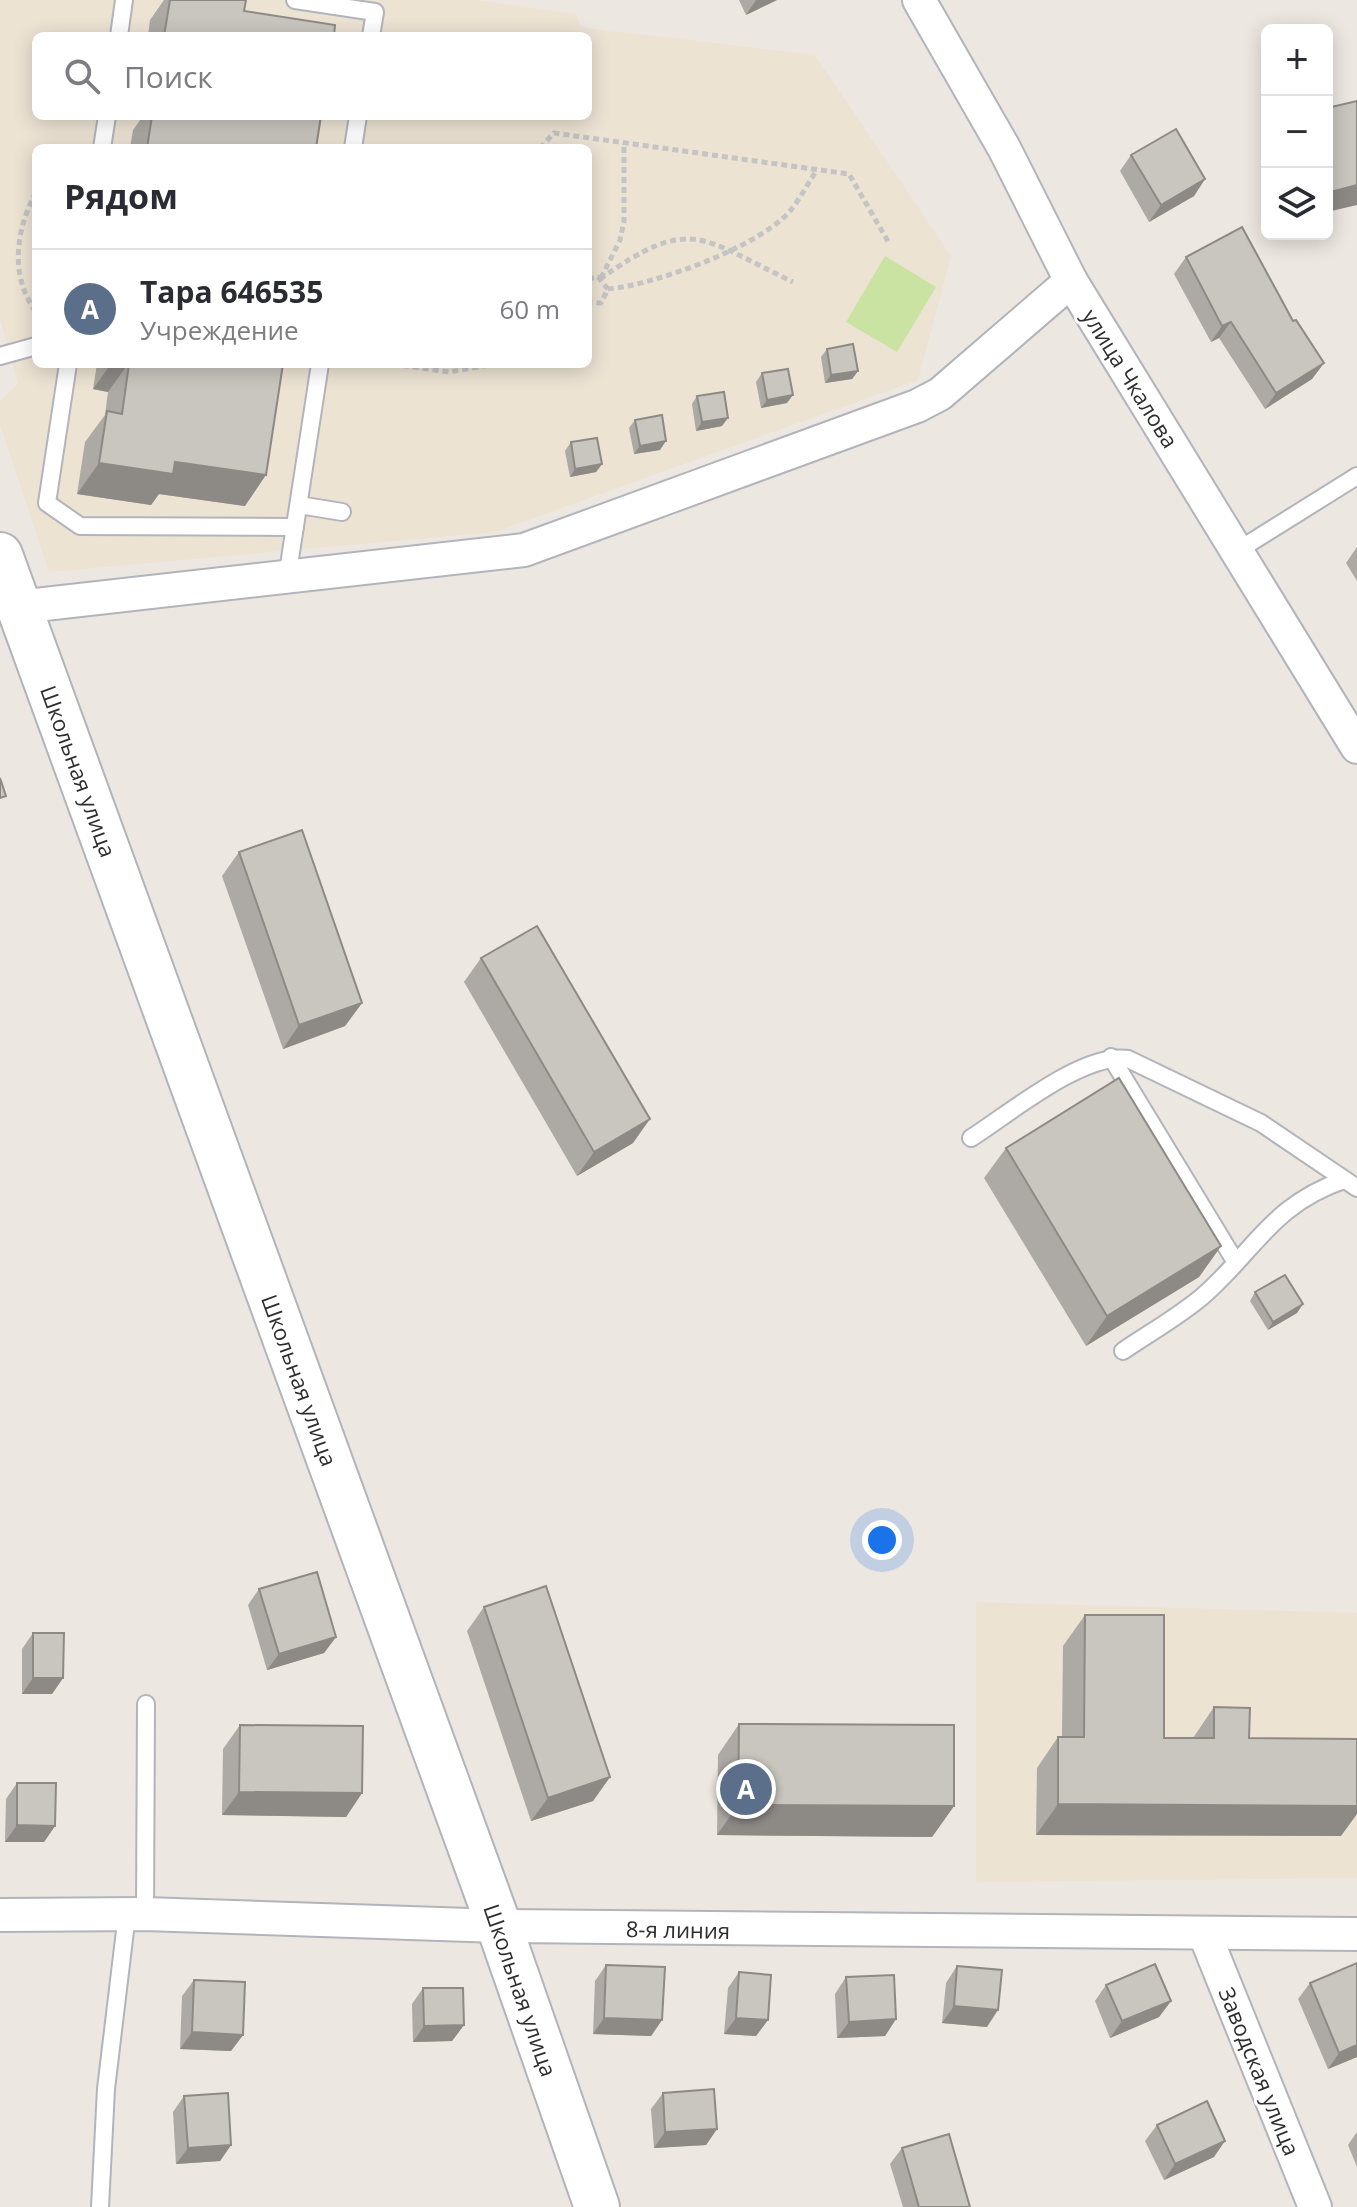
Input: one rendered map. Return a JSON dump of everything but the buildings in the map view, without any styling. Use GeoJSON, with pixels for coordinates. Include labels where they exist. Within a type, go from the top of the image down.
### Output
{"type":"FeatureCollection","features":[{"type":"Feature","properties":{"kind":"street","name":"улица Чкалова"},"geometry":{"type":"LineString","coordinates":[[919,0],[1004,148],[1071,281],[1357,747]]}},
{"type":"Feature","properties":{"kind":"street"},"geometry":{"type":"LineString","coordinates":[[14,616],[287,578],[524,550],[917,406],[940,394],[1071,281]]}},
{"type":"Feature","properties":{"kind":"street","name":"Школьная улица"},"geometry":{"type":"LineString","coordinates":[[0,555],[14,616],[499,1926],[597,2207]]}},
{"type":"Feature","properties":{"kind":"street","name":"8-я линия"},"geometry":{"type":"LineString","coordinates":[[0,1915],[136,1914],[499,1926],[1205,1935],[1357,1934]]}},
{"type":"Feature","properties":{"kind":"street","name":"Заводская улица"},"geometry":{"type":"LineString","coordinates":[[1205,1935],[1315,2207]]}},
{"type":"Feature","properties":{"kind":"lane"},"geometry":{"type":"LineString","coordinates":[[120,32],[124,0]]}},
{"type":"Feature","properties":{"kind":"lane"},"geometry":{"type":"LineString","coordinates":[[295,0],[375,12],[372,32]]}},
{"type":"Feature","properties":{"kind":"lane"},"geometry":{"type":"LineString","coordinates":[[103,144],[106,120]]}},
{"type":"Feature","properties":{"kind":"lane"},"geometry":{"type":"LineString","coordinates":[[354,144],[357,120]]}},
{"type":"Feature","properties":{"kind":"lane"},"geometry":{"type":"LineString","coordinates":[[0,356],[32,347]]}},
{"type":"Feature","properties":{"kind":"lane"},"geometry":{"type":"LineString","coordinates":[[67,368],[47,503],[80,526],[295,527]]}},
{"type":"Feature","properties":{"kind":"lane"},"geometry":{"type":"LineString","coordinates":[[287,578],[319,368]]}},
{"type":"Feature","properties":{"kind":"lane"},"geometry":{"type":"LineString","coordinates":[[1237,551],[1357,476]]}},
{"type":"Feature","properties":{"kind":"lane"},"geometry":{"type":"LineString","coordinates":[[299,505],[342,512]]}},
{"type":"Feature","properties":{"kind":"lane"},"geometry":{"type":"LineString","coordinates":[[1111,1057],[1235,1261]]}},
{"type":"Feature","properties":{"kind":"lane"},"geometry":{"type":"LineString","coordinates":[[971,1138],[1080,1069],[1111,1057],[1128,1059],[1261,1123],[1350,1184]]}},
{"type":"Feature","properties":{"kind":"lane"},"geometry":{"type":"LineString","coordinates":[[1123,1351],[1204,1295],[1269,1224],[1311,1191],[1350,1184]]}},
{"type":"Feature","properties":{"kind":"lane"},"geometry":{"type":"LineString","coordinates":[[100,2207],[106,2089],[136,1914],[146,1704]]}},
{"type":"Feature","properties":{"kind":"path"},"geometry":{"type":"LineString","coordinates":[[545,144],[554,133],[849,174],[889,243]]}},
{"type":"Feature","properties":{"kind":"path"},"geometry":{"type":"LineString","coordinates":[[600,279],[620,240],[624,221],[624,143]]}},
{"type":"Feature","properties":{"kind":"path"},"geometry":{"type":"LineString","coordinates":[[608,289],[666,277],[727,251],[778,222],[789,212],[817,170]]}},
{"type":"Feature","properties":{"kind":"path"},"geometry":{"type":"LineString","coordinates":[[32,202],[19,236],[18,261],[22,285],[32,304]]}},
{"type":"Feature","properties":{"kind":"path"},"geometry":{"type":"LineString","coordinates":[[592,279],[600,279],[637,253],[678,238],[702,238],[793,282]]}},
{"type":"Feature","properties":{"kind":"path"},"geometry":{"type":"LineString","coordinates":[[600,279],[608,289]]}},
{"type":"Feature","properties":{"kind":"path"},"geometry":{"type":"LineString","coordinates":[[592,303],[601,303],[608,289]]}},
{"type":"Feature","properties":{"kind":"path"},"geometry":{"type":"LineString","coordinates":[[421,368],[449,372],[472,368]]}},
{"type":"Feature","properties":{"kind":"shaded area"},"geometry":{"type":"Polygon","coordinates":[[[0,0],[476,0],[576,14],[581,27],[815,55],[951,256],[918,380],[495,532],[49,572],[0,425],[0,401],[18,384],[0,320],[0,0]]]}},
{"type":"Feature","properties":{"kind":"shaded area"},"geometry":{"type":"Polygon","coordinates":[[[976,1602],[1357,1613],[1357,1878],[976,1882],[976,1602]]]}},
{"type":"Feature","properties":{"kind":"green space"},"geometry":{"type":"Polygon","coordinates":[[[885,256],[936,287],[897,352],[846,322],[885,256]]]}},
{"type":"Feature","properties":{"kind":"place","name":"Тара 646535"},"geometry":{"type":"Point","coordinates":[746,1789]}}]}
